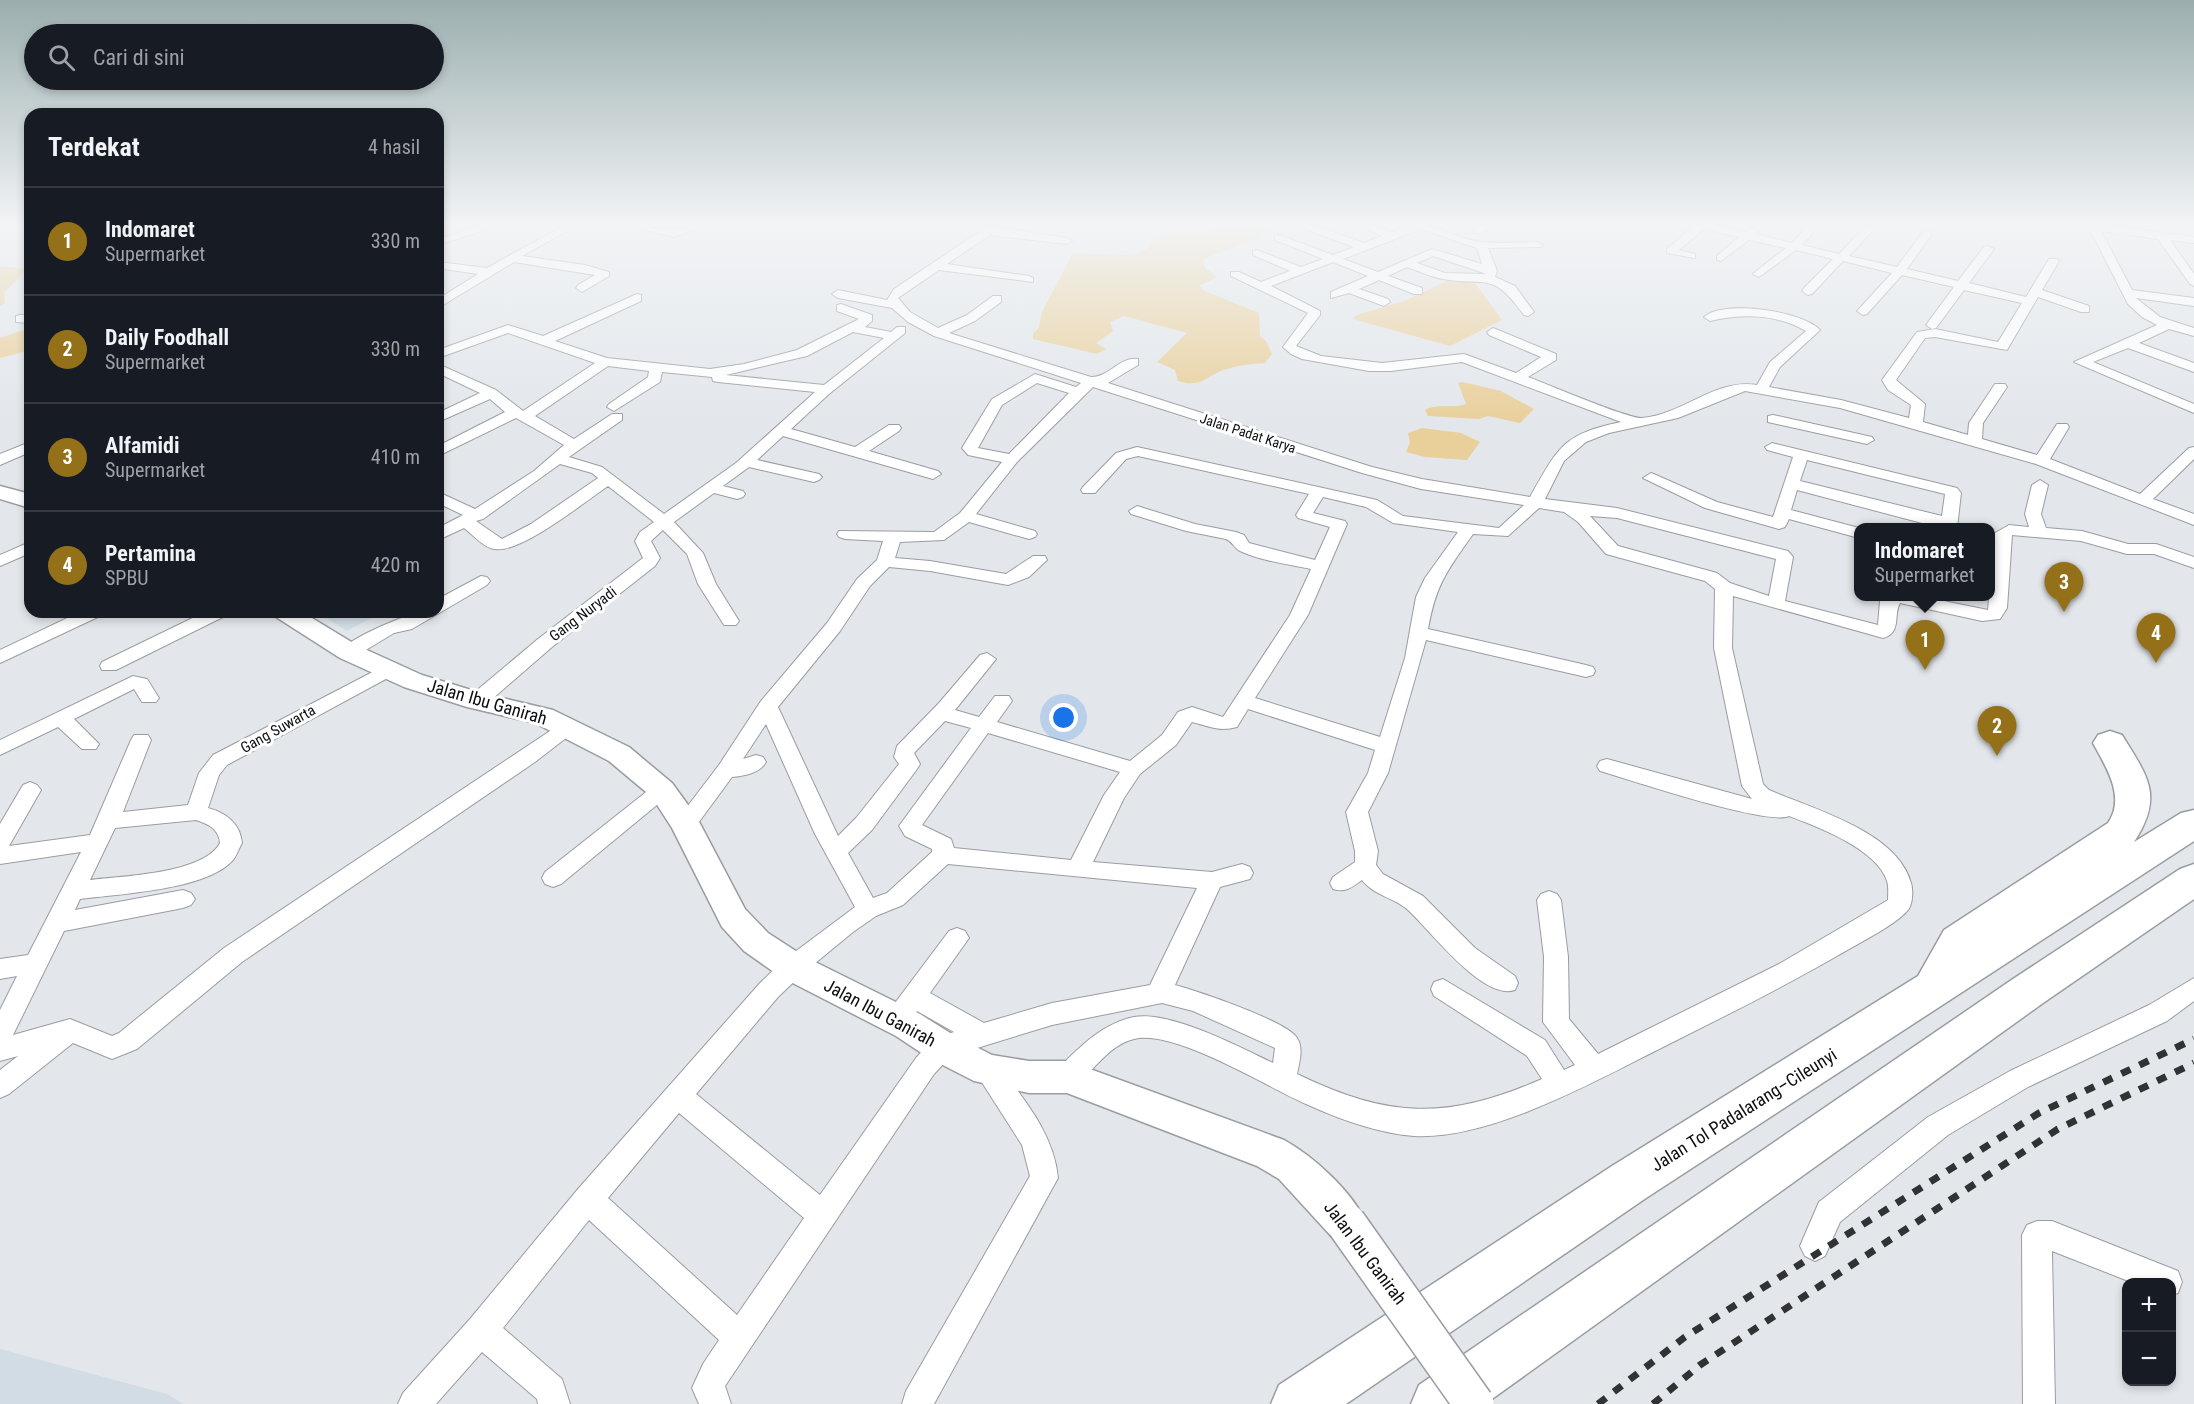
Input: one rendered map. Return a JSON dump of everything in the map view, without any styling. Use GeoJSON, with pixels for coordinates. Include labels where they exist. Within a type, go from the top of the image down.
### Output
{"type":"FeatureCollection","features":[{"type":"Feature","properties":{"kind":"highway"},"geometry":{"type":"LineString","coordinates":[[1933,988],[1958,942],[2121,833],[2130,822],[2134,795],[2127,772],[2110,743]]}},
{"type":"Feature","properties":{"kind":"highway","name":"Jalan Tol Padalarang–Cileunyi"},"geometry":{"type":"LineString","coordinates":[[1298,1404],[1629,1182],[2194,823]]}},
{"type":"Feature","properties":{"kind":"highway"},"geometry":{"type":"LineString","coordinates":[[1438,1404],[2028,991],[2194,879]]}},
{"type":"Feature","properties":{"kind":"main road"},"geometry":{"type":"LineString","coordinates":[[0,492],[24,499]]}},
{"type":"Feature","properties":{"kind":"main road","name":"Jalan Ibu Ganirah"},"geometry":{"type":"LineString","coordinates":[[295,618],[349,652],[388,670],[477,701],[532,713],[619,754],[662,790],[685,824],[733,918],[756,942],[793,967],[905,1008],[942,1047],[987,1070],[1029,1077],[1068,1077],[1270,1152],[1293,1166],[1346,1223],[1474,1404]]}},
{"type":"Feature","properties":{"kind":"street"},"geometry":{"type":"LineString","coordinates":[[444,300],[458,292]]}},
{"type":"Feature","properties":{"kind":"street"},"geometry":{"type":"LineString","coordinates":[[895,305],[892,298],[899,292]]}},
{"type":"Feature","properties":{"kind":"street"},"geometry":{"type":"LineString","coordinates":[[1273,292],[1314,311],[1314,315],[1289,346],[1302,356],[1382,368],[1439,358],[1464,358],[1635,422]]}},
{"type":"Feature","properties":{"kind":"street"},"geometry":{"type":"LineString","coordinates":[[1335,295],[1343,292]]}},
{"type":"Feature","properties":{"kind":"street"},"geometry":{"type":"LineString","coordinates":[[1355,292],[1384,302]]}},
{"type":"Feature","properties":{"kind":"street"},"geometry":{"type":"LineString","coordinates":[[1513,292],[1528,312]]}},
{"type":"Feature","properties":{"kind":"street"},"geometry":{"type":"LineString","coordinates":[[1863,311],[1881,292]]}},
{"type":"Feature","properties":{"kind":"street"},"geometry":{"type":"LineString","coordinates":[[1932,325],[1959,292]]}},
{"type":"Feature","properties":{"kind":"street"},"geometry":{"type":"LineString","coordinates":[[1998,292],[2085,309]]}},
{"type":"Feature","properties":{"kind":"street"},"geometry":{"type":"LineString","coordinates":[[1916,424],[1917,404],[1893,387],[1889,380],[1921,335],[1935,333],[2002,347],[2035,292]]}},
{"type":"Feature","properties":{"kind":"street"},"geometry":{"type":"LineString","coordinates":[[2127,292],[2194,302]]}},
{"type":"Feature","properties":{"kind":"street"},"geometry":{"type":"LineString","coordinates":[[2127,292],[2134,306],[2168,326],[2194,332]]}},
{"type":"Feature","properties":{"kind":"street"},"geometry":{"type":"LineString","coordinates":[[838,294],[895,305]]}},
{"type":"Feature","properties":{"kind":"street"},"geometry":{"type":"LineString","coordinates":[[541,342],[637,298]]}},
{"type":"Feature","properties":{"kind":"street"},"geometry":{"type":"LineString","coordinates":[[938,333],[971,318],[997,299]]}},
{"type":"Feature","properties":{"kind":"street","name":"Jalan Padat Karya"},"geometry":{"type":"LineString","coordinates":[[895,305],[913,321],[938,333],[1042,373],[1096,382],[1173,410],[1367,470],[1421,484],[1569,508],[1584,519],[1612,550],[1711,577],[1724,587],[1776,604],[1875,632],[1885,631],[1889,601]]}},
{"type":"Feature","properties":{"kind":"street"},"geometry":{"type":"LineString","coordinates":[[444,352],[508,329],[605,362],[710,373],[744,368],[802,353],[855,328],[868,318],[841,308]]}},
{"type":"Feature","properties":{"kind":"street"},"geometry":{"type":"LineString","coordinates":[[1710,317],[1731,311],[1753,312],[1805,325],[1814,330],[1775,365],[1762,388]]}},
{"type":"Feature","properties":{"kind":"street"},"geometry":{"type":"LineString","coordinates":[[971,318],[991,323]]}},
{"type":"Feature","properties":{"kind":"street"},"geometry":{"type":"LineString","coordinates":[[665,521],[746,462],[826,389],[913,321]]}},
{"type":"Feature","properties":{"kind":"street"},"geometry":{"type":"LineString","coordinates":[[2168,326],[2081,362],[2194,409]]}},
{"type":"Feature","properties":{"kind":"street"},"geometry":{"type":"LineString","coordinates":[[855,328],[894,336]]}},
{"type":"Feature","properties":{"kind":"street"},"geometry":{"type":"LineString","coordinates":[[1493,332],[1551,357],[1519,377]]}},
{"type":"Feature","properties":{"kind":"street"},"geometry":{"type":"LineString","coordinates":[[2128,343],[2194,368]]}},
{"type":"Feature","properties":{"kind":"street"},"geometry":{"type":"LineString","coordinates":[[444,449],[562,393],[605,362]]}},
{"type":"Feature","properties":{"kind":"street"},"geometry":{"type":"LineString","coordinates":[[845,534],[939,537],[966,516],[1012,459],[1078,392],[1133,362]]}},
{"type":"Feature","properties":{"kind":"street"},"geometry":{"type":"LineString","coordinates":[[444,532],[472,519],[539,474],[654,379],[657,374],[653,366]]}},
{"type":"Feature","properties":{"kind":"street"},"geometry":{"type":"LineString","coordinates":[[444,371],[491,393],[519,415],[574,445]]}},
{"type":"Feature","properties":{"kind":"street"},"geometry":{"type":"LineString","coordinates":[[710,373],[718,378],[752,383],[826,389]]}},
{"type":"Feature","properties":{"kind":"street"},"geometry":{"type":"LineString","coordinates":[[1012,459],[973,452],[969,445],[997,402],[1042,373],[1078,392]]}},
{"type":"Feature","properties":{"kind":"street"},"geometry":{"type":"LineString","coordinates":[[1976,442],[1976,423],[2000,387]]}},
{"type":"Feature","properties":{"kind":"street"},"geometry":{"type":"LineString","coordinates":[[1089,490],[1124,453],[1137,451],[1371,503],[1399,520],[1502,532],[1535,501],[1553,464],[1569,447],[1596,433],[1635,422],[1672,416],[1738,388],[1762,388],[1869,411],[2041,461],[2194,520]]}},
{"type":"Feature","properties":{"kind":"street"},"geometry":{"type":"LineString","coordinates":[[444,415],[491,393]]}},
{"type":"Feature","properties":{"kind":"street"},"geometry":{"type":"LineString","coordinates":[[562,393],[581,397]]}},
{"type":"Feature","properties":{"kind":"street"},"geometry":{"type":"LineString","coordinates":[[1866,469],[1869,411]]}},
{"type":"Feature","properties":{"kind":"street"},"geometry":{"type":"LineString","coordinates":[[1773,419],[1867,440]]}},
{"type":"Feature","properties":{"kind":"street"},"geometry":{"type":"LineString","coordinates":[[2041,461],[2062,427]]}},
{"type":"Feature","properties":{"kind":"street"},"geometry":{"type":"LineString","coordinates":[[856,453],[894,428]]}},
{"type":"Feature","properties":{"kind":"street"},"geometry":{"type":"LineString","coordinates":[[782,431],[933,474]]}},
{"type":"Feature","properties":{"kind":"street"},"geometry":{"type":"LineString","coordinates":[[1772,447],[1951,491],[1953,493],[1949,523]]}},
{"type":"Feature","properties":{"kind":"street"},"geometry":{"type":"LineString","coordinates":[[0,460],[24,449]]}},
{"type":"Feature","properties":{"kind":"street"},"geometry":{"type":"LineString","coordinates":[[2143,499],[2194,451]]}},
{"type":"Feature","properties":{"kind":"street"},"geometry":{"type":"LineString","coordinates":[[1651,478],[1711,505],[1773,523],[1781,522],[1801,454]]}},
{"type":"Feature","properties":{"kind":"street"},"geometry":{"type":"LineString","coordinates":[[556,458],[591,467],[665,521],[694,553],[707,584],[730,621]]}},
{"type":"Feature","properties":{"kind":"street"},"geometry":{"type":"LineString","coordinates":[[746,462],[814,477]]}},
{"type":"Feature","properties":{"kind":"street"},"geometry":{"type":"LineString","coordinates":[[444,502],[472,519],[497,545],[504,544],[530,531],[609,478]]}},
{"type":"Feature","properties":{"kind":"street"},"geometry":{"type":"LineString","coordinates":[[1792,484],[1941,523]]}},
{"type":"Feature","properties":{"kind":"street"},"geometry":{"type":"LineString","coordinates":[[2040,485],[2032,514],[2040,534],[2066,534],[2092,538],[2127,549],[2156,549],[2194,563]]}},
{"type":"Feature","properties":{"kind":"street"},"geometry":{"type":"LineString","coordinates":[[712,488],[737,494]]}},
{"type":"Feature","properties":{"kind":"street"},"geometry":{"type":"LineString","coordinates":[[1078,869],[1115,795],[1133,769],[1169,740],[1188,715],[1228,724],[1299,615],[1339,524],[1304,515],[1318,492]]}},
{"type":"Feature","properties":{"kind":"street"},"geometry":{"type":"LineString","coordinates":[[1569,508],[1617,513],[1782,555],[1785,557],[1776,604]]}},
{"type":"Feature","properties":{"kind":"street"},"geometry":{"type":"LineString","coordinates":[[1137,511],[1192,528],[1230,535],[1238,538],[1243,546],[1268,555],[1319,566]]}},
{"type":"Feature","properties":{"kind":"street"},"geometry":{"type":"LineString","coordinates":[[1783,513],[1854,532]]}},
{"type":"Feature","properties":{"kind":"street"},"geometry":{"type":"LineString","coordinates":[[966,516],[1029,534]]}},
{"type":"Feature","properties":{"kind":"street","name":"Gang Nuryadi"},"geometry":{"type":"LineString","coordinates":[[477,701],[545,643],[649,562],[652,558],[644,538],[665,521]]}},
{"type":"Feature","properties":{"kind":"street"},"geometry":{"type":"LineString","coordinates":[[1468,529],[1434,578],[1425,597],[1414,658],[1388,746],[1356,819],[1367,843],[1365,866],[1375,880],[1415,902],[1466,955],[1506,983]]}},
{"type":"Feature","properties":{"kind":"street","name":"Jalan Padat Karya"},"geometry":{"type":"LineString","coordinates":[[1917,601],[1989,616],[1997,612],[2003,533],[2009,530],[2040,534]]}},
{"type":"Feature","properties":{"kind":"street"},"geometry":{"type":"LineString","coordinates":[[685,824],[726,770],[768,706],[834,627],[863,583],[885,562],[893,537]]}},
{"type":"Feature","properties":{"kind":"street"},"geometry":{"type":"LineString","coordinates":[[0,561],[24,550]]}},
{"type":"Feature","properties":{"kind":"street"},"geometry":{"type":"LineString","coordinates":[[885,562],[930,566],[1008,580],[1023,573],[1039,560]]}},
{"type":"Feature","properties":{"kind":"street"},"geometry":{"type":"LineString","coordinates":[[444,603],[481,581]]}},
{"type":"Feature","properties":{"kind":"street"},"geometry":{"type":"LineString","coordinates":[[1068,1077],[1103,1044],[1132,1029],[1150,1028],[1167,1030],[1218,1049],[1330,1103],[1375,1116],[1418,1124],[1461,1119],[1594,1069],[1767,983],[1900,904],[1903,891],[1896,871],[1874,847],[1761,795],[1753,786],[1723,648],[1724,587]]}},
{"type":"Feature","properties":{"kind":"street"},"geometry":{"type":"LineString","coordinates":[[0,657],[81,618]]}},
{"type":"Feature","properties":{"kind":"street"},"geometry":{"type":"LineString","coordinates":[[109,666],[207,618]]}},
{"type":"Feature","properties":{"kind":"street"},"geometry":{"type":"LineString","coordinates":[[349,652],[388,629],[406,625],[418,618]]}},
{"type":"Feature","properties":{"kind":"street"},"geometry":{"type":"LineString","coordinates":[[1419,633],[1503,650],[1544,663],[1586,671]]}},
{"type":"Feature","properties":{"kind":"street"},"geometry":{"type":"LineString","coordinates":[[836,851],[864,824],[910,764],[904,758],[904,751],[942,713],[987,658]]}},
{"type":"Feature","properties":{"kind":"street","name":"Gang Suwarta"},"geometry":{"type":"LineString","coordinates":[[196,812],[208,773],[219,760],[388,670]]}},
{"type":"Feature","properties":{"kind":"street"},"geometry":{"type":"LineString","coordinates":[[0,748],[133,682],[140,683],[149,698]]}},
{"type":"Feature","properties":{"kind":"street"},"geometry":{"type":"LineString","coordinates":[[1244,700],[1388,746]]}},
{"type":"Feature","properties":{"kind":"street"},"geometry":{"type":"LineString","coordinates":[[414,1404],[481,1330],[588,1199],[769,990],[793,967],[868,910],[896,899],[943,855],[944,845],[910,826],[1002,701]]}},
{"type":"Feature","properties":{"kind":"street"},"geometry":{"type":"LineString","coordinates":[[768,706],[836,851],[868,910]]}},
{"type":"Feature","properties":{"kind":"street"},"geometry":{"type":"LineString","coordinates":[[942,713],[1133,769]]}},
{"type":"Feature","properties":{"kind":"street"},"geometry":{"type":"LineString","coordinates":[[61,719],[89,744]]}},
{"type":"Feature","properties":{"kind":"street"},"geometry":{"type":"LineString","coordinates":[[0,1050],[70,1030],[112,1048],[128,1041],[231,956],[298,909],[490,785],[568,728]]}},
{"type":"Feature","properties":{"kind":"street"},"geometry":{"type":"LineString","coordinates":[[0,1035],[34,964],[75,891],[96,842],[108,821],[141,740]]}},
{"type":"Feature","properties":{"kind":"street"},"geometry":{"type":"LineString","coordinates":[[726,770],[741,770],[756,762]]}},
{"type":"Feature","properties":{"kind":"street"},"geometry":{"type":"LineString","coordinates":[[1607,766],[1753,807],[1778,811],[1793,809]]}},
{"type":"Feature","properties":{"kind":"street"},"geometry":{"type":"LineString","coordinates":[[0,843],[30,789]]}},
{"type":"Feature","properties":{"kind":"street"},"geometry":{"type":"LineString","coordinates":[[553,878],[662,790]]}},
{"type":"Feature","properties":{"kind":"street"},"geometry":{"type":"LineString","coordinates":[[75,891],[188,875],[205,869],[226,853],[231,843],[230,833],[216,818],[196,812],[108,821]]}},
{"type":"Feature","properties":{"kind":"street"},"geometry":{"type":"LineString","coordinates":[[0,856],[96,842]]}},
{"type":"Feature","properties":{"kind":"street"},"geometry":{"type":"LineString","coordinates":[[943,855],[1212,881],[1242,873]]}},
{"type":"Feature","properties":{"kind":"street"},"geometry":{"type":"LineString","coordinates":[[1341,883],[1365,866]]}},
{"type":"Feature","properties":{"kind":"street"},"geometry":{"type":"LineString","coordinates":[[715,1404],[708,1388],[714,1375],[925,1066],[942,1047],[1052,1014],[1152,996],[1159,992],[1212,881]]}},
{"type":"Feature","properties":{"kind":"street"},"geometry":{"type":"LineString","coordinates":[[57,923],[183,899]]}},
{"type":"Feature","properties":{"kind":"street"},"geometry":{"type":"LineString","coordinates":[[1549,900],[1556,957],[1556,1022],[1594,1069]]}},
{"type":"Feature","properties":{"kind":"street"},"geometry":{"type":"LineString","coordinates":[[957,938],[905,1008],[981,1035]]}},
{"type":"Feature","properties":{"kind":"street"},"geometry":{"type":"LineString","coordinates":[[0,969],[34,964]]}},
{"type":"Feature","properties":{"kind":"street"},"geometry":{"type":"LineString","coordinates":[[1815,1246],[1829,1212],[1938,1126],[2019,1079],[2158,1013],[2194,988]]}},
{"type":"Feature","properties":{"kind":"street"},"geometry":{"type":"LineString","coordinates":[[1443,989],[1536,1048],[1546,1060],[1558,1084]]}},
{"type":"Feature","properties":{"kind":"street"},"geometry":{"type":"LineString","coordinates":[[1159,992],[1197,1002],[1282,1038],[1288,1046],[1283,1081]]}},
{"type":"Feature","properties":{"kind":"street"},"geometry":{"type":"LineString","coordinates":[[0,1086],[70,1030]]}},
{"type":"Feature","properties":{"kind":"street"},"geometry":{"type":"LineString","coordinates":[[917,1402],[1044,1178],[1045,1170],[1037,1146],[987,1070]]}},
{"type":"Feature","properties":{"kind":"street"},"geometry":{"type":"LineString","coordinates":[[677,1095],[822,1215]]}},
{"type":"Feature","properties":{"kind":"street"},"geometry":{"type":"LineString","coordinates":[[588,1199],[739,1338]]}},
{"type":"Feature","properties":{"kind":"street"},"geometry":{"type":"LineString","coordinates":[[2039,1404],[2037,1235],[2052,1236],[2156,1278]]}},
{"type":"Feature","properties":{"kind":"street"},"geometry":{"type":"LineString","coordinates":[[481,1330],[551,1390],[554,1404]]}},
{"type":"Feature","properties":{"kind":"shaded area"},"geometry":{"type":"Polygon","coordinates":[[[0,292],[5,292],[5,303],[0,306],[0,292]]]}},
{"type":"Feature","properties":{"kind":"shaded area"},"geometry":{"type":"Polygon","coordinates":[[[1053,292],[1206,292],[1259,313],[1260,336],[1266,341],[1272,354],[1265,363],[1220,371],[1199,382],[1186,383],[1178,381],[1175,370],[1157,362],[1187,333],[1124,316],[1110,322],[1113,331],[1096,343],[1106,349],[1097,354],[1033,339],[1033,334],[1039,327],[1042,312],[1053,292]]]}},
{"type":"Feature","properties":{"kind":"shaded area"},"geometry":{"type":"Polygon","coordinates":[[[1424,292],[1481,292],[1502,320],[1450,346],[1353,319],[1357,315],[1404,301],[1424,292]]]}},
{"type":"Feature","properties":{"kind":"shaded area"},"geometry":{"type":"Polygon","coordinates":[[[24,330],[24,352],[0,358],[0,338],[24,330]]]}},
{"type":"Feature","properties":{"kind":"shaded area"},"geometry":{"type":"Polygon","coordinates":[[[1463,382],[1501,391],[1534,409],[1520,423],[1488,416],[1479,419],[1428,416],[1425,410],[1430,408],[1466,404],[1458,383],[1463,382]]]}},
{"type":"Feature","properties":{"kind":"shaded area"},"geometry":{"type":"Polygon","coordinates":[[[1422,428],[1461,433],[1480,442],[1467,460],[1425,457],[1406,452],[1410,443],[1408,433],[1422,428]]]}},
{"type":"Feature","properties":{"kind":"shaded area"},"geometry":{"type":"Polygon","coordinates":[[[326,618],[371,618],[347,631],[326,618]]]}},
{"type":"Feature","properties":{"kind":"shaded area"},"geometry":{"type":"Polygon","coordinates":[[[0,1349],[167,1394],[183,1404],[0,1404],[0,1349]]]}},
{"type":"Feature","properties":{"kind":"railway"},"geometry":{"type":"LineString","coordinates":[[1598,1404],[1685,1337],[2039,1113],[2194,1039]]}},
{"type":"Feature","properties":{"kind":"railway"},"geometry":{"type":"LineString","coordinates":[[1653,1404],[1700,1365],[2058,1129],[2194,1063]]}},
{"type":"Feature","properties":{"kind":"place","name":"Alfamidi"},"geometry":{"type":"Point","coordinates":[2064,612]}},
{"type":"Feature","properties":{"kind":"place","name":"Pertamina"},"geometry":{"type":"Point","coordinates":[2156,663]}},
{"type":"Feature","properties":{"kind":"place","name":"Indomaret"},"geometry":{"type":"Point","coordinates":[1925,670]}},
{"type":"Feature","properties":{"kind":"place","name":"Daily Foodhall"},"geometry":{"type":"Point","coordinates":[1997,756]}}]}
